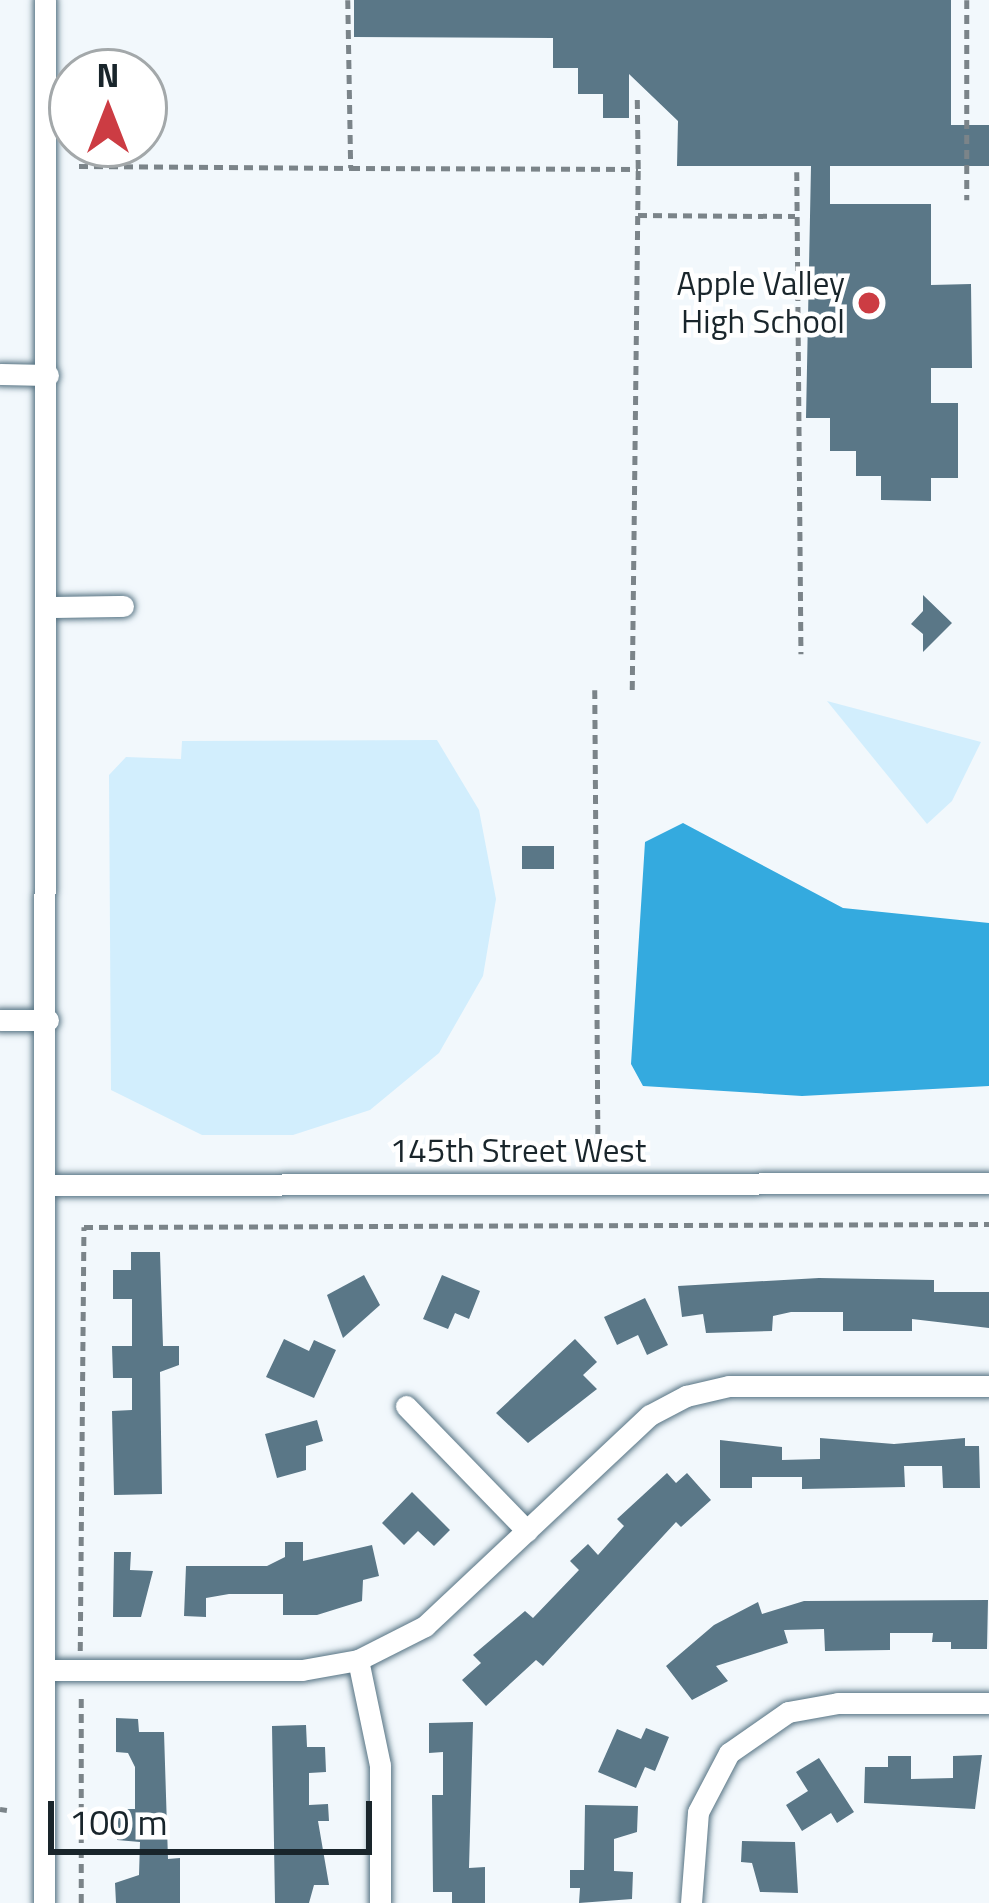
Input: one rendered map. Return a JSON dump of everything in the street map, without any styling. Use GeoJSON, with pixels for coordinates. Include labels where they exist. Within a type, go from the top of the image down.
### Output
{"type":"FeatureCollection","features":[{"type":"Feature","properties":{"kind":"street"},"geometry":{"type":"LineString","coordinates":[[44,1903],[49,1670],[45,0]]}},
{"type":"Feature","properties":{"kind":"street"},"geometry":{"type":"LineString","coordinates":[[0,374],[48,375]]}},
{"type":"Feature","properties":{"kind":"street"},"geometry":{"type":"LineString","coordinates":[[48,607],[123,606]]}},
{"type":"Feature","properties":{"kind":"street"},"geometry":{"type":"LineString","coordinates":[[0,1020],[48,1020]]}},
{"type":"Feature","properties":{"kind":"street","name":"145th Street West"},"geometry":{"type":"LineString","coordinates":[[48,1185],[989,1184]]}},
{"type":"Feature","properties":{"kind":"street"},"geometry":{"type":"LineString","coordinates":[[49,1670],[302,1670],[358,1660],[425,1626],[650,1415],[686,1396],[730,1386],[989,1385]]}},
{"type":"Feature","properties":{"kind":"street"},"geometry":{"type":"LineString","coordinates":[[406,1406],[527,1531]]}},
{"type":"Feature","properties":{"kind":"street"},"geometry":{"type":"LineString","coordinates":[[358,1660],[380,1766],[380,1903]]}},
{"type":"Feature","properties":{"kind":"street"},"geometry":{"type":"LineString","coordinates":[[691,1903],[698,1812],[729,1753],[788,1712],[838,1702],[989,1702]]}},
{"type":"Feature","properties":{"kind":"path"},"geometry":{"type":"LineString","coordinates":[[348,0],[351,168]]}},
{"type":"Feature","properties":{"kind":"path"},"geometry":{"type":"LineString","coordinates":[[967,0],[967,200]]}},
{"type":"Feature","properties":{"kind":"path"},"geometry":{"type":"LineString","coordinates":[[632,691],[637,95]]}},
{"type":"Feature","properties":{"kind":"path"},"geometry":{"type":"LineString","coordinates":[[168,167],[638,169]]}},
{"type":"Feature","properties":{"kind":"path"},"geometry":{"type":"LineString","coordinates":[[797,172],[801,654]]}},
{"type":"Feature","properties":{"kind":"path"},"geometry":{"type":"LineString","coordinates":[[638,215],[797,216]]}},
{"type":"Feature","properties":{"kind":"path"},"geometry":{"type":"LineString","coordinates":[[595,691],[598,1156]]}},
{"type":"Feature","properties":{"kind":"path"},"geometry":{"type":"LineString","coordinates":[[81,1903],[84,1227],[989,1224]]}},
{"type":"Feature","properties":{"kind":"shaded area"},"geometry":{"type":"Polygon","coordinates":[[[827,701],[981,742],[952,801],[927,824],[827,701]]]}},
{"type":"Feature","properties":{"kind":"shaded area"},"geometry":{"type":"Polygon","coordinates":[[[437,740],[479,810],[496,899],[483,976],[439,1053],[370,1110],[293,1135],[202,1135],[111,1090],[109,775],[126,757],[181,759],[182,741],[437,740]]]}},
{"type":"Feature","properties":{"kind":"water"},"geometry":{"type":"Polygon","coordinates":[[[683,823],[843,908],[989,923],[989,1086],[802,1096],[643,1086],[631,1064],[645,842],[683,823]]]}},
{"type":"Feature","properties":{"kind":"building","name":"Apple Valley High School"},"geometry":{"type":"Polygon","coordinates":[[[354,0],[951,0],[951,125],[989,125],[989,166],[830,166],[830,204],[931,204],[931,285],[971,284],[972,368],[931,368],[931,403],[958,403],[958,478],[931,478],[931,501],[881,500],[881,476],[856,476],[856,451],[830,451],[830,418],[806,418],[811,166],[677,166],[678,121],[629,74],[629,118],[603,118],[603,94],[578,94],[578,68],[553,68],[553,38],[354,37],[354,0]]]}},
{"type":"Feature","properties":{"kind":"building"},"geometry":{"type":"Polygon","coordinates":[[[923,595],[952,623],[923,652],[923,634],[911,624],[923,611],[923,595]]]}},
{"type":"Feature","properties":{"kind":"building"},"geometry":{"type":"Polygon","coordinates":[[[522,846],[554,846],[554,869],[522,869],[522,846]]]}},
{"type":"Feature","properties":{"kind":"building"},"geometry":{"type":"Polygon","coordinates":[[[131,1252],[160,1252],[163,1346],[179,1346],[179,1365],[160,1372],[162,1494],[114,1495],[112,1411],[132,1410],[132,1378],[113,1378],[112,1346],[132,1346],[132,1299],[113,1299],[113,1270],[131,1270],[131,1252]]]}},
{"type":"Feature","properties":{"kind":"building"},"geometry":{"type":"Polygon","coordinates":[[[364,1275],[380,1305],[343,1338],[327,1295],[364,1275]]]}},
{"type":"Feature","properties":{"kind":"building"},"geometry":{"type":"Polygon","coordinates":[[[442,1275],[480,1291],[469,1319],[455,1313],[448,1329],[423,1319],[442,1275]]]}},
{"type":"Feature","properties":{"kind":"building"},"geometry":{"type":"Polygon","coordinates":[[[819,1278],[934,1280],[934,1292],[989,1292],[989,1328],[912,1319],[912,1331],[843,1331],[843,1312],[791,1312],[773,1316],[772,1331],[706,1333],[703,1314],[682,1317],[678,1286],[819,1278]]]}},
{"type":"Feature","properties":{"kind":"building"},"geometry":{"type":"Polygon","coordinates":[[[645,1298],[668,1345],[647,1355],[638,1335],[617,1345],[604,1317],[645,1298]]]}},
{"type":"Feature","properties":{"kind":"building"},"geometry":{"type":"Polygon","coordinates":[[[284,1339],[309,1351],[314,1340],[336,1350],[314,1398],[266,1377],[284,1339]]]}},
{"type":"Feature","properties":{"kind":"building"},"geometry":{"type":"Polygon","coordinates":[[[575,1339],[597,1362],[583,1375],[597,1389],[528,1443],[496,1413],[575,1339]]]}},
{"type":"Feature","properties":{"kind":"building"},"geometry":{"type":"Polygon","coordinates":[[[317,1420],[323,1441],[306,1446],[306,1470],[277,1478],[265,1434],[317,1420]]]}},
{"type":"Feature","properties":{"kind":"building"},"geometry":{"type":"Polygon","coordinates":[[[820,1438],[894,1444],[965,1438],[965,1446],[979,1446],[980,1488],[943,1488],[942,1466],[904,1466],[905,1487],[802,1489],[802,1477],[752,1477],[752,1488],[720,1488],[720,1440],[782,1447],[782,1460],[820,1459],[820,1438]]]}},
{"type":"Feature","properties":{"kind":"building"},"geometry":{"type":"Polygon","coordinates":[[[667,1473],[676,1483],[687,1473],[711,1500],[681,1527],[676,1522],[543,1666],[536,1660],[486,1706],[462,1680],[481,1663],[473,1655],[525,1611],[533,1618],[579,1570],[570,1561],[588,1544],[598,1555],[624,1526],[617,1519],[667,1473]]]}},
{"type":"Feature","properties":{"kind":"building"},"geometry":{"type":"Polygon","coordinates":[[[412,1492],[450,1530],[434,1546],[418,1531],[404,1545],[382,1523],[412,1492]]]}},
{"type":"Feature","properties":{"kind":"building"},"geometry":{"type":"Polygon","coordinates":[[[285,1542],[303,1542],[303,1561],[372,1545],[379,1576],[363,1580],[362,1601],[317,1615],[283,1615],[283,1594],[229,1594],[206,1598],[206,1617],[184,1616],[186,1566],[267,1566],[285,1557],[285,1542]]]}},
{"type":"Feature","properties":{"kind":"building"},"geometry":{"type":"Polygon","coordinates":[[[114,1552],[131,1552],[130,1570],[153,1571],[141,1617],[113,1617],[114,1552]]]}},
{"type":"Feature","properties":{"kind":"building"},"geometry":{"type":"Polygon","coordinates":[[[988,1600],[987,1649],[951,1649],[951,1642],[932,1642],[933,1633],[890,1633],[890,1650],[825,1651],[824,1629],[784,1630],[788,1643],[716,1666],[728,1681],[692,1700],[666,1666],[714,1625],[758,1602],[762,1614],[804,1601],[988,1600]]]}},
{"type":"Feature","properties":{"kind":"building"},"geometry":{"type":"Polygon","coordinates":[[[116,1718],[138,1719],[139,1732],[164,1732],[168,1859],[180,1858],[180,1903],[116,1903],[115,1883],[139,1875],[140,1842],[117,1840],[116,1809],[135,1809],[135,1767],[128,1753],[116,1752],[116,1718]]]}},
{"type":"Feature","properties":{"kind":"building"},"geometry":{"type":"Polygon","coordinates":[[[473,1722],[469,1868],[485,1867],[485,1903],[452,1903],[452,1892],[433,1892],[432,1795],[443,1795],[443,1752],[429,1753],[429,1723],[473,1722]]]}},
{"type":"Feature","properties":{"kind":"building"},"geometry":{"type":"Polygon","coordinates":[[[306,1725],[307,1747],[325,1747],[326,1772],[309,1773],[309,1805],[328,1804],[329,1821],[318,1821],[329,1885],[314,1885],[309,1903],[275,1903],[272,1726],[306,1725]]]}},
{"type":"Feature","properties":{"kind":"building"},"geometry":{"type":"Polygon","coordinates":[[[646,1728],[669,1737],[655,1771],[645,1767],[636,1788],[598,1772],[617,1729],[641,1739],[646,1728]]]}},
{"type":"Feature","properties":{"kind":"building"},"geometry":{"type":"Polygon","coordinates":[[[982,1755],[975,1809],[864,1803],[865,1767],[888,1767],[888,1756],[911,1756],[911,1779],[953,1778],[953,1756],[982,1755]]]}},
{"type":"Feature","properties":{"kind":"building"},"geometry":{"type":"Polygon","coordinates":[[[819,1758],[854,1812],[837,1823],[831,1813],[802,1831],[786,1805],[808,1791],[796,1772],[819,1758]]]}},
{"type":"Feature","properties":{"kind":"building"},"geometry":{"type":"Polygon","coordinates":[[[585,1805],[638,1806],[637,1832],[614,1839],[614,1871],[633,1872],[632,1899],[579,1903],[580,1888],[570,1888],[570,1870],[584,1870],[585,1805]]]}},
{"type":"Feature","properties":{"kind":"building"},"geometry":{"type":"Polygon","coordinates":[[[742,1841],[795,1842],[798,1893],[760,1892],[752,1863],[741,1862],[742,1841]]]}},
{"type":"Feature","properties":{"kind":"place","name":"Apple Valley High School"},"geometry":{"type":"Point","coordinates":[869,303]}}]}
